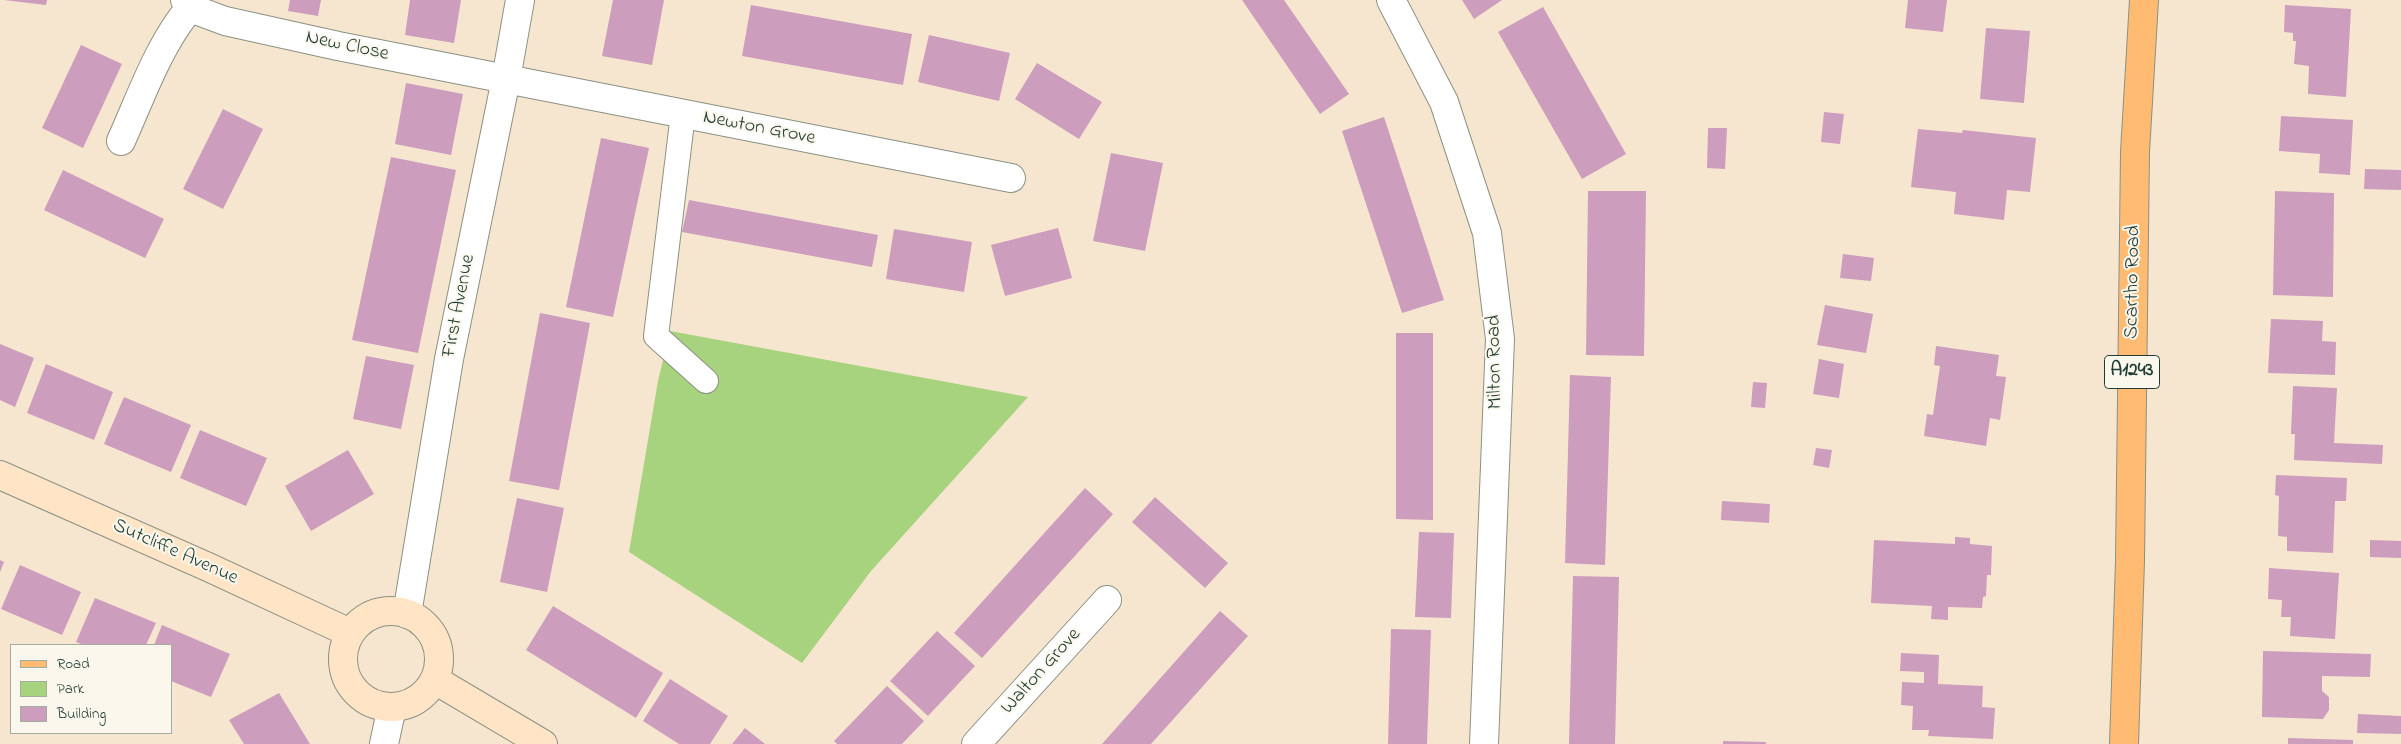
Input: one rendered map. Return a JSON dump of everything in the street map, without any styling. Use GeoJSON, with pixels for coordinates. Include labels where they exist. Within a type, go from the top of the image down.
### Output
{"type":"FeatureCollection","features":[{"type":"Feature","properties":{"kind":"main road","name":"Scartho Road"},"geometry":{"type":"LineString","coordinates":[[2124,744],[2130,561],[2135,152],[2144,0]]}},
{"type":"Feature","properties":{"kind":"street","name":"First Avenue"},"geometry":{"type":"LineString","coordinates":[[407,614],[449,359],[506,79],[520,0]]}},
{"type":"Feature","properties":{"kind":"street","name":"Milton Road"},"geometry":{"type":"LineString","coordinates":[[1391,0],[1444,102],[1487,234],[1500,340],[1484,744]]}},
{"type":"Feature","properties":{"kind":"street","name":"New Close"},"geometry":{"type":"LineString","coordinates":[[121,141],[166,43],[187,4],[235,23],[506,79]]}},
{"type":"Feature","properties":{"kind":"street","name":"Newton Grove"},"geometry":{"type":"LineString","coordinates":[[506,79],[1011,178]]}},
{"type":"Feature","properties":{"kind":"street","name":"Sutcliffe Avenue"},"geometry":{"type":"LineString","coordinates":[[0,475],[208,567],[350,633]]}},
{"type":"Feature","properties":{"kind":"street","name":"Walton Grove"},"geometry":{"type":"LineString","coordinates":[[976,744],[1107,600]]}},
{"type":"Feature","properties":{"kind":"street"},"geometry":{"type":"LineString","coordinates":[[391,610],[417,618],[434,636],[439,653],[434,680],[429,689],[408,704],[392,707],[380,706],[365,700],[349,683],[344,672],[343,656],[350,633],[366,618],[382,612],[391,610]]}},
{"type":"Feature","properties":{"kind":"street"},"geometry":{"type":"LineString","coordinates":[[434,680],[544,744]]}},
{"type":"Feature","properties":{"kind":"street"},"geometry":{"type":"LineString","coordinates":[[384,744],[392,707]]}},
{"type":"Feature","properties":{"kind":"lane"},"geometry":{"type":"LineString","coordinates":[[683,114],[678,141],[656,336],[706,381]]}},
{"type":"Feature","properties":{"kind":"green space"},"geometry":{"type":"Polygon","coordinates":[[[670,331],[1028,397],[871,571],[802,663],[629,552],[658,381],[670,331]]]}},
{"type":"Feature","properties":{"kind":"building"},"geometry":{"type":"Polygon","coordinates":[[[4,0],[47,0],[46,5],[4,0]]]}},
{"type":"Feature","properties":{"kind":"building"},"geometry":{"type":"Polygon","coordinates":[[[290,0],[321,0],[318,16],[288,11],[290,0]]]}},
{"type":"Feature","properties":{"kind":"building"},"geometry":{"type":"Polygon","coordinates":[[[410,0],[461,0],[454,43],[405,35],[410,0]]]}},
{"type":"Feature","properties":{"kind":"building"},"geometry":{"type":"Polygon","coordinates":[[[613,0],[664,0],[652,65],[602,56],[613,0]]]}},
{"type":"Feature","properties":{"kind":"building"},"geometry":{"type":"Polygon","coordinates":[[[1242,0],[1284,0],[1349,94],[1320,114],[1242,0]]]}},
{"type":"Feature","properties":{"kind":"building"},"geometry":{"type":"Polygon","coordinates":[[[1462,0],[1502,0],[1474,19],[1462,0]]]}},
{"type":"Feature","properties":{"kind":"building"},"geometry":{"type":"Polygon","coordinates":[[[1908,0],[1947,0],[1943,32],[1905,28],[1908,0]]]}},
{"type":"Feature","properties":{"kind":"building"},"geometry":{"type":"Polygon","coordinates":[[[751,5],[912,34],[903,85],[742,56],[751,5]]]}},
{"type":"Feature","properties":{"kind":"building"},"geometry":{"type":"Polygon","coordinates":[[[2285,5],[2351,9],[2346,97],[2308,94],[2309,66],[2294,64],[2296,41],[2293,41],[2293,33],[2284,32],[2285,5]]]}},
{"type":"Feature","properties":{"kind":"building"},"geometry":{"type":"Polygon","coordinates":[[[1543,7],[1626,154],[1582,179],[1498,32],[1543,7]]]}},
{"type":"Feature","properties":{"kind":"building"},"geometry":{"type":"Polygon","coordinates":[[[1986,28],[2030,31],[2024,103],[1980,99],[1986,28]]]}},
{"type":"Feature","properties":{"kind":"building"},"geometry":{"type":"Polygon","coordinates":[[[929,35],[1010,53],[999,101],[918,82],[929,35]]]}},
{"type":"Feature","properties":{"kind":"building"},"geometry":{"type":"Polygon","coordinates":[[[81,45],[122,64],[83,148],[42,128],[81,45]]]}},
{"type":"Feature","properties":{"kind":"building"},"geometry":{"type":"Polygon","coordinates":[[[1037,63],[1102,102],[1079,139],[1015,99],[1037,63]]]}},
{"type":"Feature","properties":{"kind":"building"},"geometry":{"type":"Polygon","coordinates":[[[406,83],[463,94],[451,155],[395,144],[406,83]]]}},
{"type":"Feature","properties":{"kind":"building"},"geometry":{"type":"Polygon","coordinates":[[[223,109],[263,129],[223,209],[183,189],[223,109]]]}},
{"type":"Feature","properties":{"kind":"building"},"geometry":{"type":"Polygon","coordinates":[[[1824,112],[1844,114],[1840,144],[1821,142],[1824,112]]]}},
{"type":"Feature","properties":{"kind":"building"},"geometry":{"type":"Polygon","coordinates":[[[2281,116],[2353,120],[2350,175],[2319,173],[2320,154],[2279,151],[2281,116]]]}},
{"type":"Feature","properties":{"kind":"building"},"geometry":{"type":"Polygon","coordinates":[[[1384,117],[1444,300],[1402,313],[1342,131],[1384,117]]]}},
{"type":"Feature","properties":{"kind":"building"},"geometry":{"type":"Polygon","coordinates":[[[1708,128],[1727,128],[1725,169],[1707,168],[1708,128]]]}},
{"type":"Feature","properties":{"kind":"building"},"geometry":{"type":"Polygon","coordinates":[[[1918,129],[1962,133],[1963,130],[2036,138],[2030,192],[2007,190],[2004,220],[1954,214],[1956,192],[1911,187],[1918,129]]]}},
{"type":"Feature","properties":{"kind":"building"},"geometry":{"type":"Polygon","coordinates":[[[601,138],[649,148],[613,317],[566,307],[601,138]]]}},
{"type":"Feature","properties":{"kind":"building"},"geometry":{"type":"Polygon","coordinates":[[[1111,153],[1163,163],[1145,251],[1093,241],[1111,153]]]}},
{"type":"Feature","properties":{"kind":"building"},"geometry":{"type":"Polygon","coordinates":[[[391,157],[456,170],[418,353],[352,340],[391,157]]]}},
{"type":"Feature","properties":{"kind":"building"},"geometry":{"type":"Polygon","coordinates":[[[2365,169],[2401,170],[2401,190],[2364,189],[2365,169]]]}},
{"type":"Feature","properties":{"kind":"building"},"geometry":{"type":"Polygon","coordinates":[[[63,170],[164,219],[145,258],[44,210],[63,170]]]}},
{"type":"Feature","properties":{"kind":"building"},"geometry":{"type":"Polygon","coordinates":[[[1588,191],[1646,191],[1644,356],[1586,355],[1588,191]]]}},
{"type":"Feature","properties":{"kind":"building"},"geometry":{"type":"Polygon","coordinates":[[[2275,191],[2334,193],[2333,297],[2273,295],[2275,191]]]}},
{"type":"Feature","properties":{"kind":"building"},"geometry":{"type":"Polygon","coordinates":[[[689,200],[878,235],[872,267],[682,232],[689,200]]]}},
{"type":"Feature","properties":{"kind":"building"},"geometry":{"type":"Polygon","coordinates":[[[1058,228],[1072,278],[1005,296],[991,245],[1058,228]]]}},
{"type":"Feature","properties":{"kind":"building"},"geometry":{"type":"Polygon","coordinates":[[[894,229],[972,242],[964,292],[886,279],[894,229]]]}},
{"type":"Feature","properties":{"kind":"building"},"geometry":{"type":"Polygon","coordinates":[[[1843,254],[1874,258],[1871,281],[1840,278],[1843,254]]]}},
{"type":"Feature","properties":{"kind":"building"},"geometry":{"type":"Polygon","coordinates":[[[1825,305],[1873,314],[1866,353],[1817,345],[1825,305]]]}},
{"type":"Feature","properties":{"kind":"building"},"geometry":{"type":"Polygon","coordinates":[[[540,313],[590,323],[559,490],[509,481],[540,313]]]}},
{"type":"Feature","properties":{"kind":"building"},"geometry":{"type":"Polygon","coordinates":[[[2271,319],[2323,321],[2322,341],[2336,342],[2335,375],[2268,373],[2271,319]]]}},
{"type":"Feature","properties":{"kind":"building"},"geometry":{"type":"Polygon","coordinates":[[[1396,333],[1433,333],[1433,520],[1396,519],[1396,333]]]}},
{"type":"Feature","properties":{"kind":"building"},"geometry":{"type":"Polygon","coordinates":[[[0,344],[34,358],[15,407],[0,400],[0,344]]]}},
{"type":"Feature","properties":{"kind":"building"},"geometry":{"type":"Polygon","coordinates":[[[1936,346],[1999,355],[1996,376],[2006,377],[2000,420],[1990,418],[1986,446],[1924,436],[1927,414],[1933,415],[1940,366],[1934,365],[1936,346]]]}},
{"type":"Feature","properties":{"kind":"building"},"geometry":{"type":"Polygon","coordinates":[[[366,356],[414,365],[401,429],[353,419],[366,356]]]}},
{"type":"Feature","properties":{"kind":"building"},"geometry":{"type":"Polygon","coordinates":[[[1819,359],[1844,364],[1839,398],[1813,394],[1819,359]]]}},
{"type":"Feature","properties":{"kind":"building"},"geometry":{"type":"Polygon","coordinates":[[[46,364],[113,392],[94,440],[27,413],[46,364]]]}},
{"type":"Feature","properties":{"kind":"building"},"geometry":{"type":"Polygon","coordinates":[[[1570,375],[1611,377],[1605,565],[1565,563],[1570,375]]]}},
{"type":"Feature","properties":{"kind":"building"},"geometry":{"type":"Polygon","coordinates":[[[1753,382],[1767,383],[1765,408],[1751,407],[1753,382]]]}},
{"type":"Feature","properties":{"kind":"building"},"geometry":{"type":"Polygon","coordinates":[[[2293,386],[2337,388],[2334,443],[2383,445],[2382,464],[2294,460],[2295,434],[2291,434],[2293,386]]]}},
{"type":"Feature","properties":{"kind":"building"},"geometry":{"type":"Polygon","coordinates":[[[124,397],[191,425],[171,472],[104,444],[124,397]]]}},
{"type":"Feature","properties":{"kind":"building"},"geometry":{"type":"Polygon","coordinates":[[[200,430],[267,458],[246,506],[180,478],[200,430]]]}},
{"type":"Feature","properties":{"kind":"building"},"geometry":{"type":"Polygon","coordinates":[[[1816,448],[1832,450],[1829,468],[1813,465],[1816,448]]]}},
{"type":"Feature","properties":{"kind":"building"},"geometry":{"type":"Polygon","coordinates":[[[348,450],[374,494],[311,531],[285,486],[348,450]]]}},
{"type":"Feature","properties":{"kind":"building"},"geometry":{"type":"Polygon","coordinates":[[[2276,475],[2347,478],[2346,501],[2335,501],[2333,553],[2287,551],[2287,537],[2278,536],[2279,496],[2275,495],[2276,475]]]}},
{"type":"Feature","properties":{"kind":"building"},"geometry":{"type":"Polygon","coordinates":[[[1085,488],[1113,514],[982,658],[954,633],[1085,488]]]}},
{"type":"Feature","properties":{"kind":"building"},"geometry":{"type":"Polygon","coordinates":[[[1155,497],[1228,563],[1205,588],[1132,522],[1155,497]]]}},
{"type":"Feature","properties":{"kind":"building"},"geometry":{"type":"Polygon","coordinates":[[[517,498],[564,508],[547,592],[500,582],[517,498]]]}},
{"type":"Feature","properties":{"kind":"building"},"geometry":{"type":"Polygon","coordinates":[[[1722,501],[1770,504],[1769,523],[1721,520],[1722,501]]]}},
{"type":"Feature","properties":{"kind":"building"},"geometry":{"type":"Polygon","coordinates":[[[1419,532],[1454,533],[1451,618],[1415,617],[1419,532]]]}},
{"type":"Feature","properties":{"kind":"building"},"geometry":{"type":"Polygon","coordinates":[[[1955,537],[1970,538],[1970,544],[1992,546],[1991,575],[1987,575],[1986,596],[1983,597],[1982,608],[1948,607],[1948,620],[1931,619],[1932,606],[1871,603],[1874,540],[1955,544],[1955,537]]]}},
{"type":"Feature","properties":{"kind":"building"},"geometry":{"type":"Polygon","coordinates":[[[2370,540],[2401,541],[2401,558],[2370,557],[2370,540]]]}},
{"type":"Feature","properties":{"kind":"building"},"geometry":{"type":"Polygon","coordinates":[[[0,560],[4,562],[0,572],[0,560]]]}},
{"type":"Feature","properties":{"kind":"building"},"geometry":{"type":"Polygon","coordinates":[[[20,565],[81,592],[62,635],[1,609],[20,565]]]}},
{"type":"Feature","properties":{"kind":"building"},"geometry":{"type":"Polygon","coordinates":[[[2269,568],[2339,573],[2335,639],[2290,636],[2291,617],[2281,617],[2282,600],[2268,599],[2269,568]]]}},
{"type":"Feature","properties":{"kind":"building"},"geometry":{"type":"Polygon","coordinates":[[[1573,576],[1619,577],[1615,744],[1569,744],[1573,576]]]}},
{"type":"Feature","properties":{"kind":"building"},"geometry":{"type":"Polygon","coordinates":[[[95,598],[156,623],[146,644],[81,644],[76,642],[95,598]]]}},
{"type":"Feature","properties":{"kind":"building"},"geometry":{"type":"Polygon","coordinates":[[[553,606],[663,673],[636,718],[526,650],[553,606]]]}},
{"type":"Feature","properties":{"kind":"building"},"geometry":{"type":"Polygon","coordinates":[[[1220,611],[1248,636],[1151,744],[1102,744],[1220,611]]]}},
{"type":"Feature","properties":{"kind":"building"},"geometry":{"type":"Polygon","coordinates":[[[162,625],[230,654],[211,697],[172,681],[172,644],[154,644],[162,625]]]}},
{"type":"Feature","properties":{"kind":"building"},"geometry":{"type":"Polygon","coordinates":[[[1391,629],[1431,630],[1427,744],[1388,744],[1391,629]]]}},
{"type":"Feature","properties":{"kind":"building"},"geometry":{"type":"Polygon","coordinates":[[[937,631],[975,666],[928,716],[890,681],[937,631]]]}},
{"type":"Feature","properties":{"kind":"building"},"geometry":{"type":"Polygon","coordinates":[[[2263,651],[2371,654],[2370,677],[2322,676],[2322,691],[2329,697],[2329,710],[2323,719],[2262,717],[2263,651]]]}},
{"type":"Feature","properties":{"kind":"building"},"geometry":{"type":"Polygon","coordinates":[[[1901,653],[1939,655],[1938,684],[1983,686],[1982,707],[1995,708],[1993,739],[1928,736],[1929,730],[1912,730],[1913,706],[1901,705],[1902,682],[1924,683],[1924,672],[1900,671],[1901,653]]]}},
{"type":"Feature","properties":{"kind":"building"},"geometry":{"type":"Polygon","coordinates":[[[670,679],[728,716],[710,744],[679,744],[643,721],[670,679]]]}},
{"type":"Feature","properties":{"kind":"building"},"geometry":{"type":"Polygon","coordinates":[[[887,686],[924,721],[902,744],[837,744],[834,741],[887,686]]]}},
{"type":"Feature","properties":{"kind":"building"},"geometry":{"type":"Polygon","coordinates":[[[279,693],[310,744],[244,744],[229,720],[279,693]]]}},
{"type":"Feature","properties":{"kind":"building"},"geometry":{"type":"Polygon","coordinates":[[[2358,714],[2401,716],[2401,734],[2357,733],[2358,714]]]}},
{"type":"Feature","properties":{"kind":"building"},"geometry":{"type":"Polygon","coordinates":[[[745,728],[765,744],[732,744],[745,728]]]}},
{"type":"Feature","properties":{"kind":"building"},"geometry":{"type":"Polygon","coordinates":[[[2288,738],[2353,740],[2353,744],[2288,744],[2288,738]]]}},
{"type":"Feature","properties":{"kind":"building"},"geometry":{"type":"Polygon","coordinates":[[[1723,741],[1766,742],[1766,744],[1723,744],[1723,741]]]}}]}
